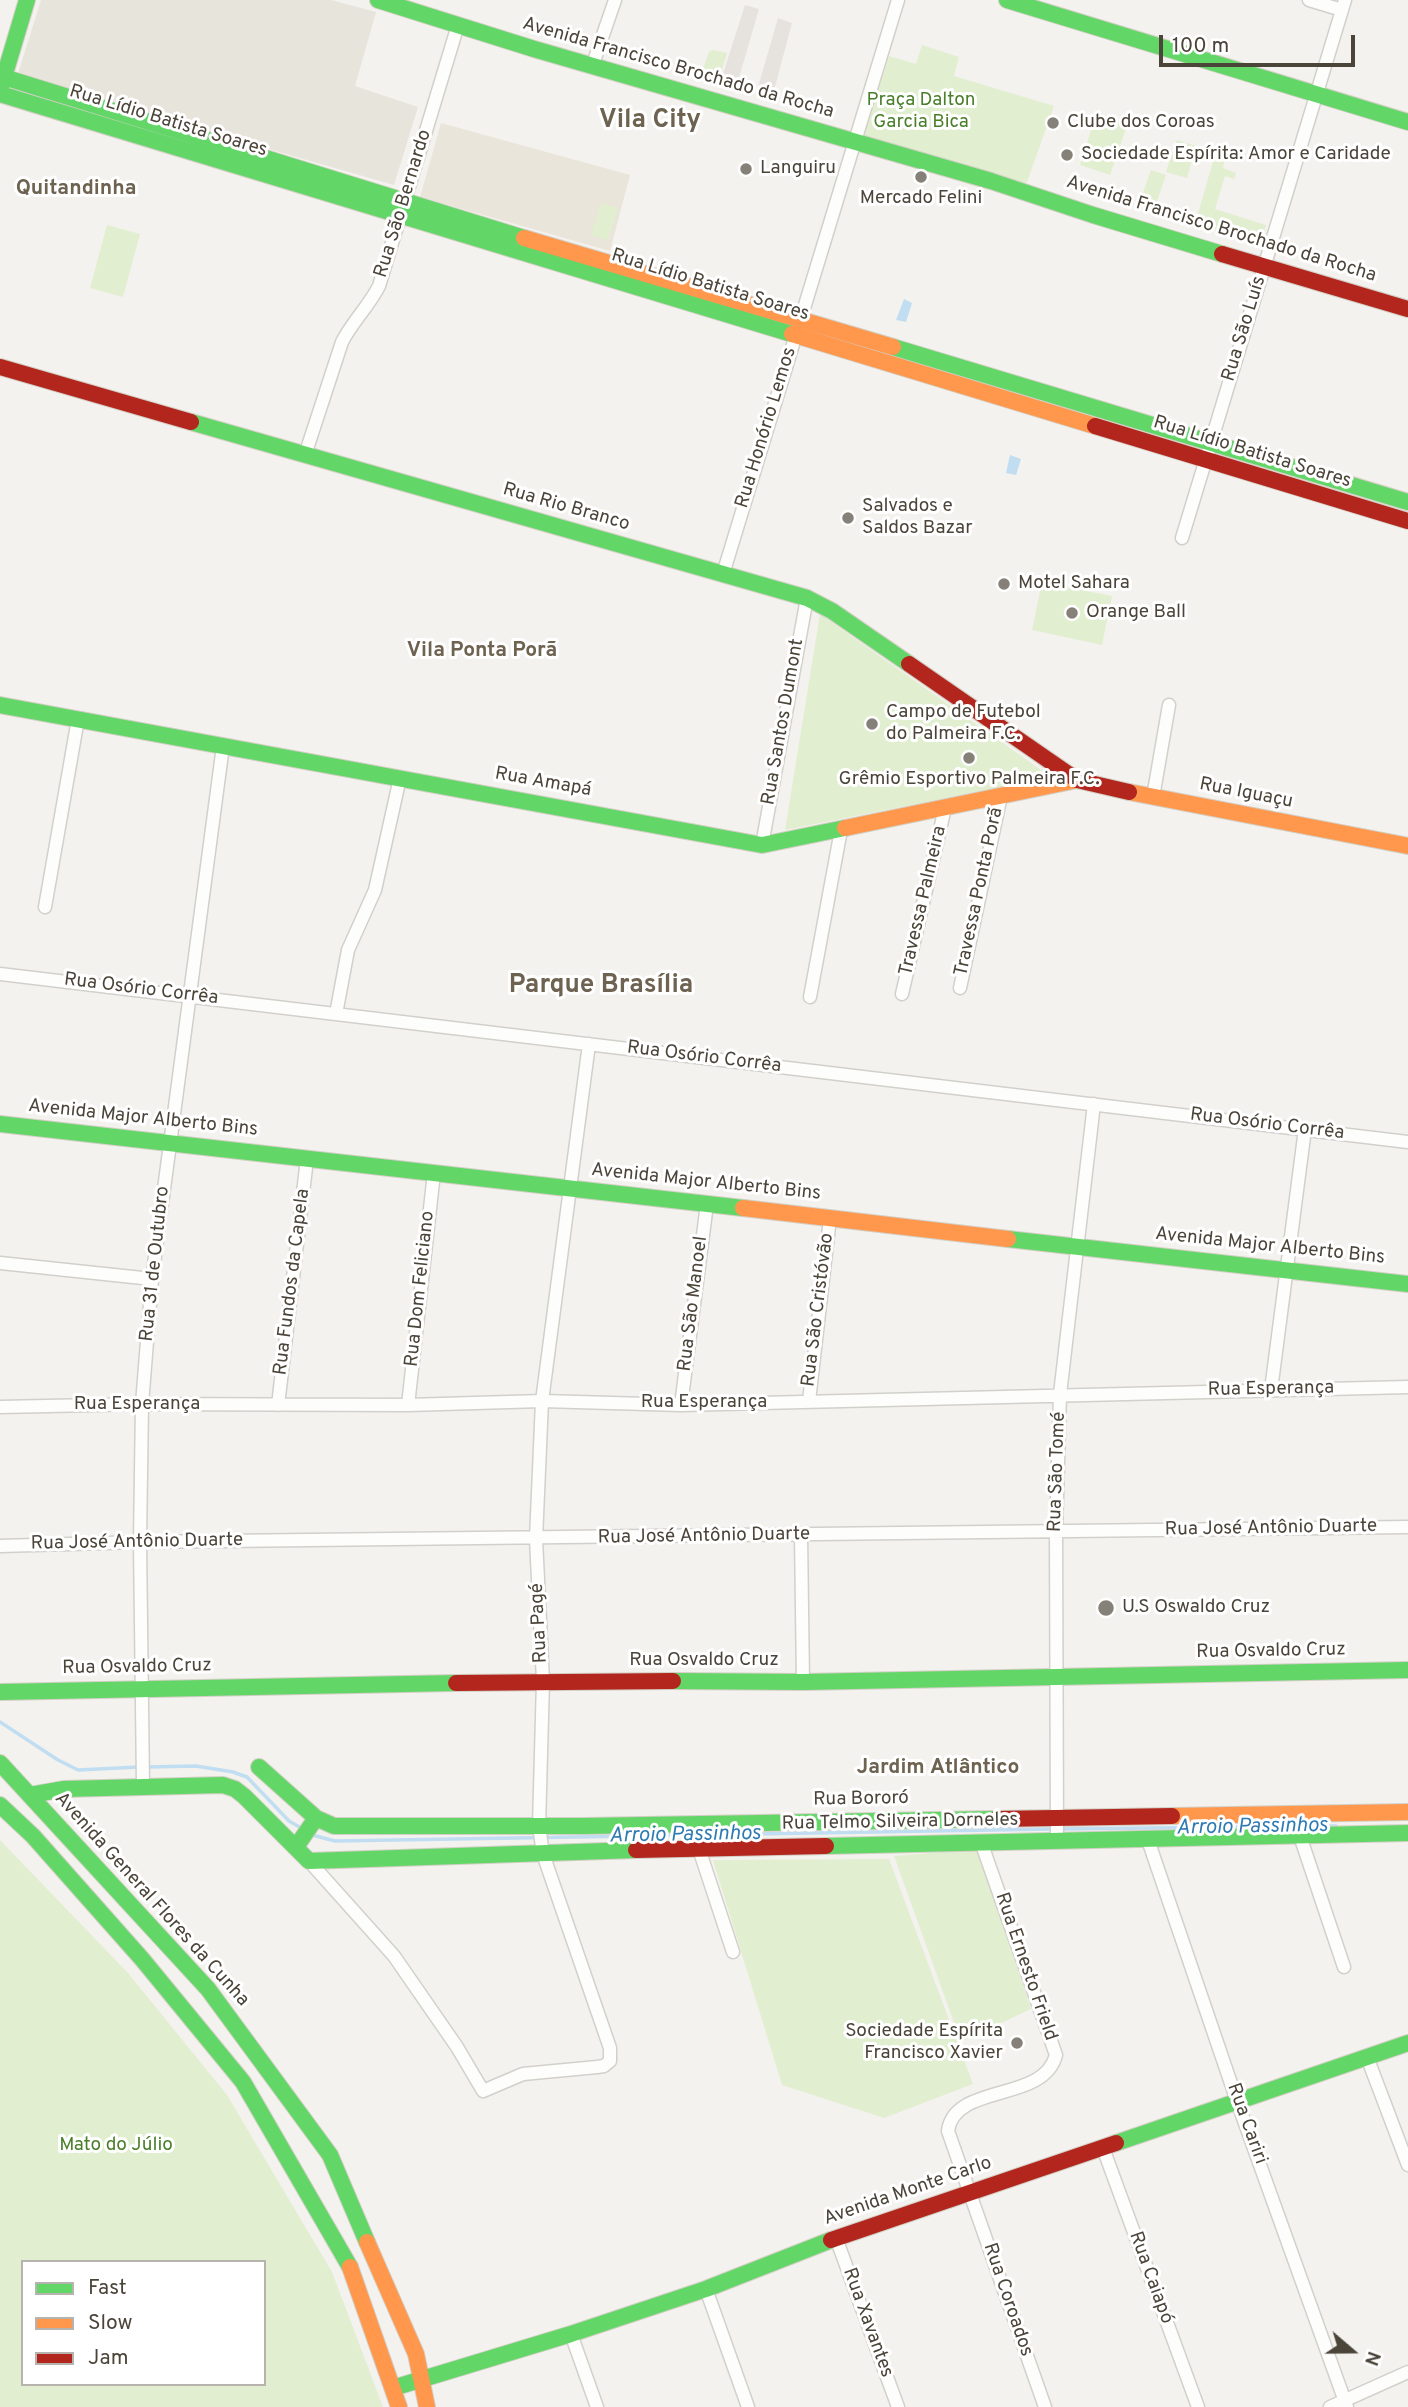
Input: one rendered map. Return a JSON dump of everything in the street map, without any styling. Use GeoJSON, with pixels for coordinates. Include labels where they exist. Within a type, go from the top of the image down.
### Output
{"type":"FeatureCollection","features":[{"type":"Feature","properties":{"kind":"street"},"geometry":{"type":"LineString","coordinates":[[1,84],[27,0]]}},
{"type":"Feature","properties":{"kind":"street","name":"Avenida Francisco Brochado da Rocha"},"geometry":{"type":"LineString","coordinates":[[378,0],[854,143],[991,181],[1093,215],[1408,309]]}},
{"type":"Feature","properties":{"kind":"street"},"geometry":{"type":"LineString","coordinates":[[593,64],[615,0]]}},
{"type":"Feature","properties":{"kind":"street","name":"Rua Honório Lemos"},"geometry":{"type":"LineString","coordinates":[[723,574],[898,0]]}},
{"type":"Feature","properties":{"kind":"street"},"geometry":{"type":"LineString","coordinates":[[1007,0],[1408,122]]}},
{"type":"Feature","properties":{"kind":"street"},"geometry":{"type":"LineString","coordinates":[[1310,0],[1344,5]]}},
{"type":"Feature","properties":{"kind":"street","name":"Rua São Luís"},"geometry":{"type":"LineString","coordinates":[[1182,538],[1344,5]]}},
{"type":"Feature","properties":{"kind":"street","name":"Rua São Bernardo"},"geometry":{"type":"LineString","coordinates":[[305,455],[342,342],[379,286],[458,25]]}},
{"type":"Feature","properties":{"kind":"street","name":"Rua Lídio Batista Soares"},"geometry":{"type":"LineString","coordinates":[[1,84],[1071,411],[1205,461],[1408,521]]}},
{"type":"Feature","properties":{"kind":"street","name":"Rua Rio Branco"},"geometry":{"type":"LineString","coordinates":[[0,367],[807,598],[832,611],[1077,780]]}},
{"type":"Feature","properties":{"kind":"street","name":"Rua Lídio Batista Soares"},"geometry":{"type":"LineString","coordinates":[[1071,411],[1211,442],[1408,502]]}},
{"type":"Feature","properties":{"kind":"street"},"geometry":{"type":"LineString","coordinates":[[1306,491],[1312,473]]}},
{"type":"Feature","properties":{"kind":"street"},"geometry":{"type":"LineString","coordinates":[[1355,505],[1361,488]]}},
{"type":"Feature","properties":{"kind":"street","name":"Rua Santos Dumont"},"geometry":{"type":"LineString","coordinates":[[762,845],[807,598]]}},
{"type":"Feature","properties":{"kind":"street","name":"Rua Amapá"},"geometry":{"type":"LineString","coordinates":[[0,705],[762,845],[1077,780]]}},
{"type":"Feature","properties":{"kind":"street"},"geometry":{"type":"LineString","coordinates":[[1153,797],[1169,705]]}},
{"type":"Feature","properties":{"kind":"street"},"geometry":{"type":"LineString","coordinates":[[45,907],[78,719]]}},
{"type":"Feature","properties":{"kind":"street","name":"Rua 31 de Outubro"},"geometry":{"type":"LineString","coordinates":[[143,1780],[140,1542],[142,1404],[152,1279],[223,746]]}},
{"type":"Feature","properties":{"kind":"street"},"geometry":{"type":"LineString","coordinates":[[336,1014],[348,950],[374,890],[400,778]]}},
{"type":"Feature","properties":{"kind":"street","name":"Rua Iguaçu"},"geometry":{"type":"LineString","coordinates":[[1077,780],[1408,846]]}},
{"type":"Feature","properties":{"kind":"street","name":"Travessa Ponta Porã"},"geometry":{"type":"LineString","coordinates":[[960,988],[1001,796]]}},
{"type":"Feature","properties":{"kind":"street","name":"Travessa Palmeira"},"geometry":{"type":"LineString","coordinates":[[902,994],[945,808]]}},
{"type":"Feature","properties":{"kind":"street"},"geometry":{"type":"LineString","coordinates":[[810,997],[841,830]]}},
{"type":"Feature","properties":{"kind":"street","name":"Rua Osório Corrêa"},"geometry":{"type":"LineString","coordinates":[[0,974],[1408,1142]]}},
{"type":"Feature","properties":{"kind":"street","name":"Rua Pagé"},"geometry":{"type":"LineString","coordinates":[[309,1861],[394,1956],[457,2047],[483,2091],[523,2074],[604,2066],[610,2061],[611,2055],[543,1852],[539,1827],[543,1681],[536,1539],[542,1401],[589,1044]]}},
{"type":"Feature","properties":{"kind":"street","name":"Rua São Tomé"},"geometry":{"type":"LineString","coordinates":[[1058,1839],[1056,1532],[1060,1394],[1094,1104]]}},
{"type":"Feature","properties":{"kind":"street","name":"Avenida Major Alberto Bins"},"geometry":{"type":"LineString","coordinates":[[0,1124],[1408,1284]]}},
{"type":"Feature","properties":{"kind":"street"},"geometry":{"type":"LineString","coordinates":[[1271,1390],[1305,1129]]}},
{"type":"Feature","properties":{"kind":"street","name":"Rua Fundos da Capela"},"geometry":{"type":"LineString","coordinates":[[278,1405],[307,1158]]}},
{"type":"Feature","properties":{"kind":"street","name":"Rua Dom Feliciano"},"geometry":{"type":"LineString","coordinates":[[408,1405],[434,1173]]}},
{"type":"Feature","properties":{"kind":"street","name":"Rua São Manoel"},"geometry":{"type":"LineString","coordinates":[[681,1405],[707,1204]]}},
{"type":"Feature","properties":{"kind":"street","name":"Rua São Cristóvão"},"geometry":{"type":"LineString","coordinates":[[809,1401],[830,1218]]}},
{"type":"Feature","properties":{"kind":"street"},"geometry":{"type":"LineString","coordinates":[[0,1263],[152,1279]]}},
{"type":"Feature","properties":{"kind":"street","name":"Rua Esperança"},"geometry":{"type":"LineString","coordinates":[[0,1407],[142,1404],[408,1405],[542,1401],[681,1405],[1408,1387]]}},
{"type":"Feature","properties":{"kind":"street","name":"Rua José Antônio Duarte"},"geometry":{"type":"LineString","coordinates":[[0,1546],[140,1542],[1408,1527]]}},
{"type":"Feature","properties":{"kind":"street"},"geometry":{"type":"LineString","coordinates":[[801,1535],[803,1682]]}},
{"type":"Feature","properties":{"kind":"street","name":"Rua Osvaldo Cruz"},"geometry":{"type":"LineString","coordinates":[[0,1692],[543,1681],[803,1682],[1408,1670]]}},
{"type":"Feature","properties":{"kind":"street","name":"Avenida General Flores da Cunha"},"geometry":{"type":"LineString","coordinates":[[0,1763],[62,1834],[208,1989],[330,2155],[416,2354],[428,2407]]}},
{"type":"Feature","properties":{"kind":"street","name":"Rua Bororó"},"geometry":{"type":"LineString","coordinates":[[258,1767],[307,1833],[334,1826],[539,1827],[1408,1812]]}},
{"type":"Feature","properties":{"kind":"street"},"geometry":{"type":"LineString","coordinates":[[33,1836],[30,1795],[143,1780],[223,1785],[235,1789],[307,1833],[309,1861]]}},
{"type":"Feature","properties":{"kind":"street"},"geometry":{"type":"LineString","coordinates":[[0,1805],[33,1836],[142,1959],[243,2082],[352,2271],[399,2407]]}},
{"type":"Feature","properties":{"kind":"street","name":"Rua Telmo Silveira Dorneles"},"geometry":{"type":"LineString","coordinates":[[309,1861],[543,1852],[1408,1833]]}},
{"type":"Feature","properties":{"kind":"street"},"geometry":{"type":"LineString","coordinates":[[1300,1836],[1345,1967]]}},
{"type":"Feature","properties":{"kind":"street","name":"Rua Cariri"},"geometry":{"type":"LineString","coordinates":[[1147,1840],[1346,2404]]}},
{"type":"Feature","properties":{"kind":"street","name":"Rua Ernesto Frield"},"geometry":{"type":"LineString","coordinates":[[970,2192],[950,2141],[949,2120],[956,2111],[967,2105],[1037,2080],[1053,2066],[1055,2055],[981,1842]]}},
{"type":"Feature","properties":{"kind":"street"},"geometry":{"type":"LineString","coordinates":[[699,1849],[733,1951]]}},
{"type":"Feature","properties":{"kind":"street","name":"Avenida Monte Carlo"},"geometry":{"type":"LineString","coordinates":[[393,2388],[571,2334],[706,2289],[836,2238],[1408,2043]]}},
{"type":"Feature","properties":{"kind":"street"},"geometry":{"type":"LineString","coordinates":[[1367,2057],[1408,2165]]}},
{"type":"Feature","properties":{"kind":"street","name":"Rua Caiapó"},"geometry":{"type":"LineString","coordinates":[[1103,2148],[1198,2407]]}},
{"type":"Feature","properties":{"kind":"street","name":"Rua Coroados"},"geometry":{"type":"LineString","coordinates":[[970,2192],[1045,2407]]}},
{"type":"Feature","properties":{"kind":"street","name":"Rua Xavantes"},"geometry":{"type":"LineString","coordinates":[[836,2238],[898,2407]]}},
{"type":"Feature","properties":{"kind":"street"},"geometry":{"type":"LineString","coordinates":[[706,2289],[748,2407]]}},
{"type":"Feature","properties":{"kind":"street"},"geometry":{"type":"LineString","coordinates":[[571,2334],[597,2407]]}},
{"type":"Feature","properties":{"kind":"street"},"geometry":{"type":"LineString","coordinates":[[1330,2407],[1346,2404],[1408,2372]]}},
{"type":"Feature","properties":{"kind":"shaded area"},"geometry":{"type":"Polygon","coordinates":[[[41,0],[331,0],[376,12],[355,86],[418,107],[394,185],[17,77],[41,0]]]}},
{"type":"Feature","properties":{"kind":"shaded area"},"geometry":{"type":"Polygon","coordinates":[[[745,5],[759,9],[736,88],[720,83],[745,5]]]}},
{"type":"Feature","properties":{"kind":"shaded area"},"geometry":{"type":"Polygon","coordinates":[[[778,18],[792,23],[772,98],[756,94],[778,18]]]}},
{"type":"Feature","properties":{"kind":"shaded area"},"geometry":{"type":"Polygon","coordinates":[[[441,123],[630,175],[610,251],[420,197],[441,123]]]}},
{"type":"Feature","properties":{"kind":"green space","name":"Praça Dalton Garcia Bica"},"geometry":{"type":"Polygon","coordinates":[[[922,45],[959,57],[954,76],[1054,106],[1027,182],[1016,189],[854,143],[870,91],[880,85],[889,56],[916,64],[922,45]]]}},
{"type":"Feature","properties":{"kind":"green space"},"geometry":{"type":"Polygon","coordinates":[[[713,50],[727,53],[718,82],[700,77],[709,52],[713,50]]]}},
{"type":"Feature","properties":{"kind":"green space"},"geometry":{"type":"Polygon","coordinates":[[[1097,112],[1128,123],[1110,175],[1080,165],[1097,112]]]}},
{"type":"Feature","properties":{"kind":"green space"},"geometry":{"type":"Polygon","coordinates":[[[1177,140],[1196,146],[1187,178],[1166,172],[1177,140]]]}},
{"type":"Feature","properties":{"kind":"green space"},"geometry":{"type":"Polygon","coordinates":[[[1216,151],[1226,154],[1223,168],[1236,173],[1234,179],[1225,176],[1215,209],[1266,225],[1261,242],[1195,224],[1216,151]]]}},
{"type":"Feature","properties":{"kind":"green space"},"geometry":{"type":"Polygon","coordinates":[[[1151,170],[1166,175],[1155,207],[1140,201],[1151,170]]]}},
{"type":"Feature","properties":{"kind":"green space"},"geometry":{"type":"Polygon","coordinates":[[[600,203],[618,208],[608,240],[591,235],[600,203]]]}},
{"type":"Feature","properties":{"kind":"green space"},"geometry":{"type":"Polygon","coordinates":[[[107,225],[140,234],[123,297],[90,288],[107,225]]]}},
{"type":"Feature","properties":{"kind":"green space","name":"Orange Ball"},"geometry":{"type":"Polygon","coordinates":[[[1042,582],[1112,596],[1102,645],[1032,630],[1042,582]]]}},
{"type":"Feature","properties":{"kind":"green space"},"geometry":{"type":"Polygon","coordinates":[[[820,614],[1051,777],[785,830],[820,614]]]}},
{"type":"Feature","properties":{"kind":"green space","name":"Mato do Júlio"},"geometry":{"type":"Polygon","coordinates":[[[0,1840],[128,1973],[227,2095],[332,2272],[383,2407],[0,2407],[0,1840]]]}},
{"type":"Feature","properties":{"kind":"green space"},"geometry":{"type":"Polygon","coordinates":[[[977,1849],[1031,2009],[961,2042],[894,1856],[977,1849]]]}},
{"type":"Feature","properties":{"kind":"green space"},"geometry":{"type":"Polygon","coordinates":[[[889,1859],[973,2084],[884,2118],[782,2085],[713,1860],[889,1859]]]}},
{"type":"Feature","properties":{"kind":"water"},"geometry":{"type":"Polygon","coordinates":[[[904,299],[912,303],[906,322],[896,320],[904,299]]]}},
{"type":"Feature","properties":{"kind":"water"},"geometry":{"type":"Polygon","coordinates":[[[1010,455],[1021,459],[1016,475],[1006,473],[1010,455]]]}},
{"type":"Feature","properties":{"kind":"waterway","name":"Arroio Passinhos"},"geometry":{"type":"LineString","coordinates":[[0,1722],[78,1770],[139,1767]]}},
{"type":"Feature","properties":{"kind":"waterway","name":"Arroio Passinhos"},"geometry":{"type":"LineString","coordinates":[[147,1767],[196,1766],[247,1777],[289,1821],[303,1829]]}},
{"type":"Feature","properties":{"kind":"waterway","name":"Arroio Passinhos"},"geometry":{"type":"LineString","coordinates":[[1060,1829],[1336,1826]]}},
{"type":"Feature","properties":{"kind":"waterway","name":"Arroio Passinhos"},"geometry":{"type":"LineString","coordinates":[[312,1835],[335,1841],[1052,1829]]}},
{"type":"Feature","properties":{"kind":"traffic: fast"},"geometry":{"type":"LineString","coordinates":[[1,87],[27,0]]}},
{"type":"Feature","properties":{"kind":"traffic: fast"},"geometry":{"type":"LineString","coordinates":[[378,0],[534,49],[991,181],[1222,254]]}},
{"type":"Feature","properties":{"kind":"traffic: fast"},"geometry":{"type":"LineString","coordinates":[[1007,0],[1408,122]]}},
{"type":"Feature","properties":{"kind":"traffic: fast"},"geometry":{"type":"LineString","coordinates":[[0,76],[524,238]]}},
{"type":"Feature","properties":{"kind":"traffic: fast"},"geometry":{"type":"LineString","coordinates":[[0,94],[792,334]]}},
{"type":"Feature","properties":{"kind":"traffic: fast"},"geometry":{"type":"LineString","coordinates":[[893,347],[1408,502]]}},
{"type":"Feature","properties":{"kind":"traffic: fast"},"geometry":{"type":"LineString","coordinates":[[191,422],[807,598],[832,611],[909,664]]}},
{"type":"Feature","properties":{"kind":"traffic: fast"},"geometry":{"type":"LineString","coordinates":[[0,705],[762,845],[845,828]]}},
{"type":"Feature","properties":{"kind":"traffic: fast"},"geometry":{"type":"LineString","coordinates":[[0,1124],[743,1208]]}},
{"type":"Feature","properties":{"kind":"traffic: fast"},"geometry":{"type":"LineString","coordinates":[[1008,1239],[1408,1284]]}},
{"type":"Feature","properties":{"kind":"traffic: fast"},"geometry":{"type":"LineString","coordinates":[[673,1681],[803,1682],[1408,1670]]}},
{"type":"Feature","properties":{"kind":"traffic: fast"},"geometry":{"type":"LineString","coordinates":[[0,1692],[456,1683]]}},
{"type":"Feature","properties":{"kind":"traffic: fast"},"geometry":{"type":"LineString","coordinates":[[0,1763],[208,1989],[330,2155],[367,2242]]}},
{"type":"Feature","properties":{"kind":"traffic: fast"},"geometry":{"type":"LineString","coordinates":[[259,1767],[316,1818],[334,1826],[584,1826],[996,1819]]}},
{"type":"Feature","properties":{"kind":"traffic: fast"},"geometry":{"type":"LineString","coordinates":[[30,1795],[64,1789],[223,1785],[244,1796],[309,1861],[636,1850]]}},
{"type":"Feature","properties":{"kind":"traffic: fast"},"geometry":{"type":"LineString","coordinates":[[0,1805],[33,1836],[142,1959],[243,2082],[350,2267]]}},
{"type":"Feature","properties":{"kind":"traffic: fast"},"geometry":{"type":"LineString","coordinates":[[296,1847],[316,1818]]}},
{"type":"Feature","properties":{"kind":"traffic: fast"},"geometry":{"type":"LineString","coordinates":[[826,1846],[1408,1833]]}},
{"type":"Feature","properties":{"kind":"traffic: fast"},"geometry":{"type":"LineString","coordinates":[[1116,2143],[1408,2043]]}},
{"type":"Feature","properties":{"kind":"traffic: fast"},"geometry":{"type":"LineString","coordinates":[[393,2388],[571,2334],[706,2289],[831,2240]]}},
{"type":"Feature","properties":{"kind":"traffic: slow"},"geometry":{"type":"LineString","coordinates":[[524,238],[893,347]]}},
{"type":"Feature","properties":{"kind":"traffic: slow"},"geometry":{"type":"LineString","coordinates":[[792,334],[1095,426]]}},
{"type":"Feature","properties":{"kind":"traffic: slow"},"geometry":{"type":"LineString","coordinates":[[845,828],[1077,780]]}},
{"type":"Feature","properties":{"kind":"traffic: slow"},"geometry":{"type":"LineString","coordinates":[[1129,792],[1408,846]]}},
{"type":"Feature","properties":{"kind":"traffic: slow"},"geometry":{"type":"LineString","coordinates":[[743,1208],[1008,1239]]}},
{"type":"Feature","properties":{"kind":"traffic: slow"},"geometry":{"type":"LineString","coordinates":[[1172,1816],[1408,1812]]}},
{"type":"Feature","properties":{"kind":"traffic: slow"},"geometry":{"type":"LineString","coordinates":[[367,2242],[416,2354],[427,2407]]}},
{"type":"Feature","properties":{"kind":"traffic: slow"},"geometry":{"type":"LineString","coordinates":[[350,2267],[399,2407]]}},
{"type":"Feature","properties":{"kind":"traffic: jam"},"geometry":{"type":"LineString","coordinates":[[1222,254],[1408,309]]}},
{"type":"Feature","properties":{"kind":"traffic: jam"},"geometry":{"type":"LineString","coordinates":[[0,367],[191,422]]}},
{"type":"Feature","properties":{"kind":"traffic: jam"},"geometry":{"type":"LineString","coordinates":[[1095,426],[1408,521]]}},
{"type":"Feature","properties":{"kind":"traffic: jam"},"geometry":{"type":"LineString","coordinates":[[909,664],[1077,780],[1129,792]]}},
{"type":"Feature","properties":{"kind":"traffic: jam"},"geometry":{"type":"LineString","coordinates":[[456,1683],[673,1681]]}},
{"type":"Feature","properties":{"kind":"traffic: jam"},"geometry":{"type":"LineString","coordinates":[[996,1819],[1172,1816]]}},
{"type":"Feature","properties":{"kind":"traffic: jam"},"geometry":{"type":"LineString","coordinates":[[636,1850],[826,1846]]}},
{"type":"Feature","properties":{"kind":"traffic: jam"},"geometry":{"type":"LineString","coordinates":[[831,2240],[1116,2143]]}},
{"type":"Feature","properties":{"kind":"place","name":"Clube dos Coroas"},"geometry":{"type":"Point","coordinates":[1053,123]}},
{"type":"Feature","properties":{"kind":"place","name":"Sociedade Espírita: Amor e Caridade"},"geometry":{"type":"Point","coordinates":[1067,155]}},
{"type":"Feature","properties":{"kind":"place","name":"Languiru"},"geometry":{"type":"Point","coordinates":[746,169]}},
{"type":"Feature","properties":{"kind":"place","name":"Mercado Felini"},"geometry":{"type":"Point","coordinates":[921,177]}},
{"type":"Feature","properties":{"kind":"place","name":"Salvados e Saldos Bazar"},"geometry":{"type":"Point","coordinates":[848,518]}},
{"type":"Feature","properties":{"kind":"place","name":"Motel Sahara"},"geometry":{"type":"Point","coordinates":[1004,584]}},
{"type":"Feature","properties":{"kind":"place","name":"Orange Ball"},"geometry":{"type":"Point","coordinates":[1072,613]}},
{"type":"Feature","properties":{"kind":"place","name":"Campo de Futebol do Palmeira F.C."},"geometry":{"type":"Point","coordinates":[872,724]}},
{"type":"Feature","properties":{"kind":"place","name":"Grêmio Esportivo Palmeira F.C."},"geometry":{"type":"Point","coordinates":[969,758]}},
{"type":"Feature","properties":{"kind":"place","name":"U.S Oswaldo Cruz"},"geometry":{"type":"Point","coordinates":[1106,1608]}},
{"type":"Feature","properties":{"kind":"place","name":"Sociedade Espírita Francisco Xavier"},"geometry":{"type":"Point","coordinates":[1017,2043]}},
{"type":"Feature","properties":{"kind":"district","name":"Vila City"},"geometry":{"type":"Point","coordinates":[650,122]}},
{"type":"Feature","properties":{"kind":"district","name":"Quitandinha"},"geometry":{"type":"Point","coordinates":[76,190]}},
{"type":"Feature","properties":{"kind":"district","name":"Vila Ponta Porã"},"geometry":{"type":"Point","coordinates":[482,652]}},
{"type":"Feature","properties":{"kind":"district","name":"Parque Brasília"},"geometry":{"type":"Point","coordinates":[601,987]}},
{"type":"Feature","properties":{"kind":"district","name":"Jardim Atlântico"},"geometry":{"type":"Point","coordinates":[938,1769]}}]}
